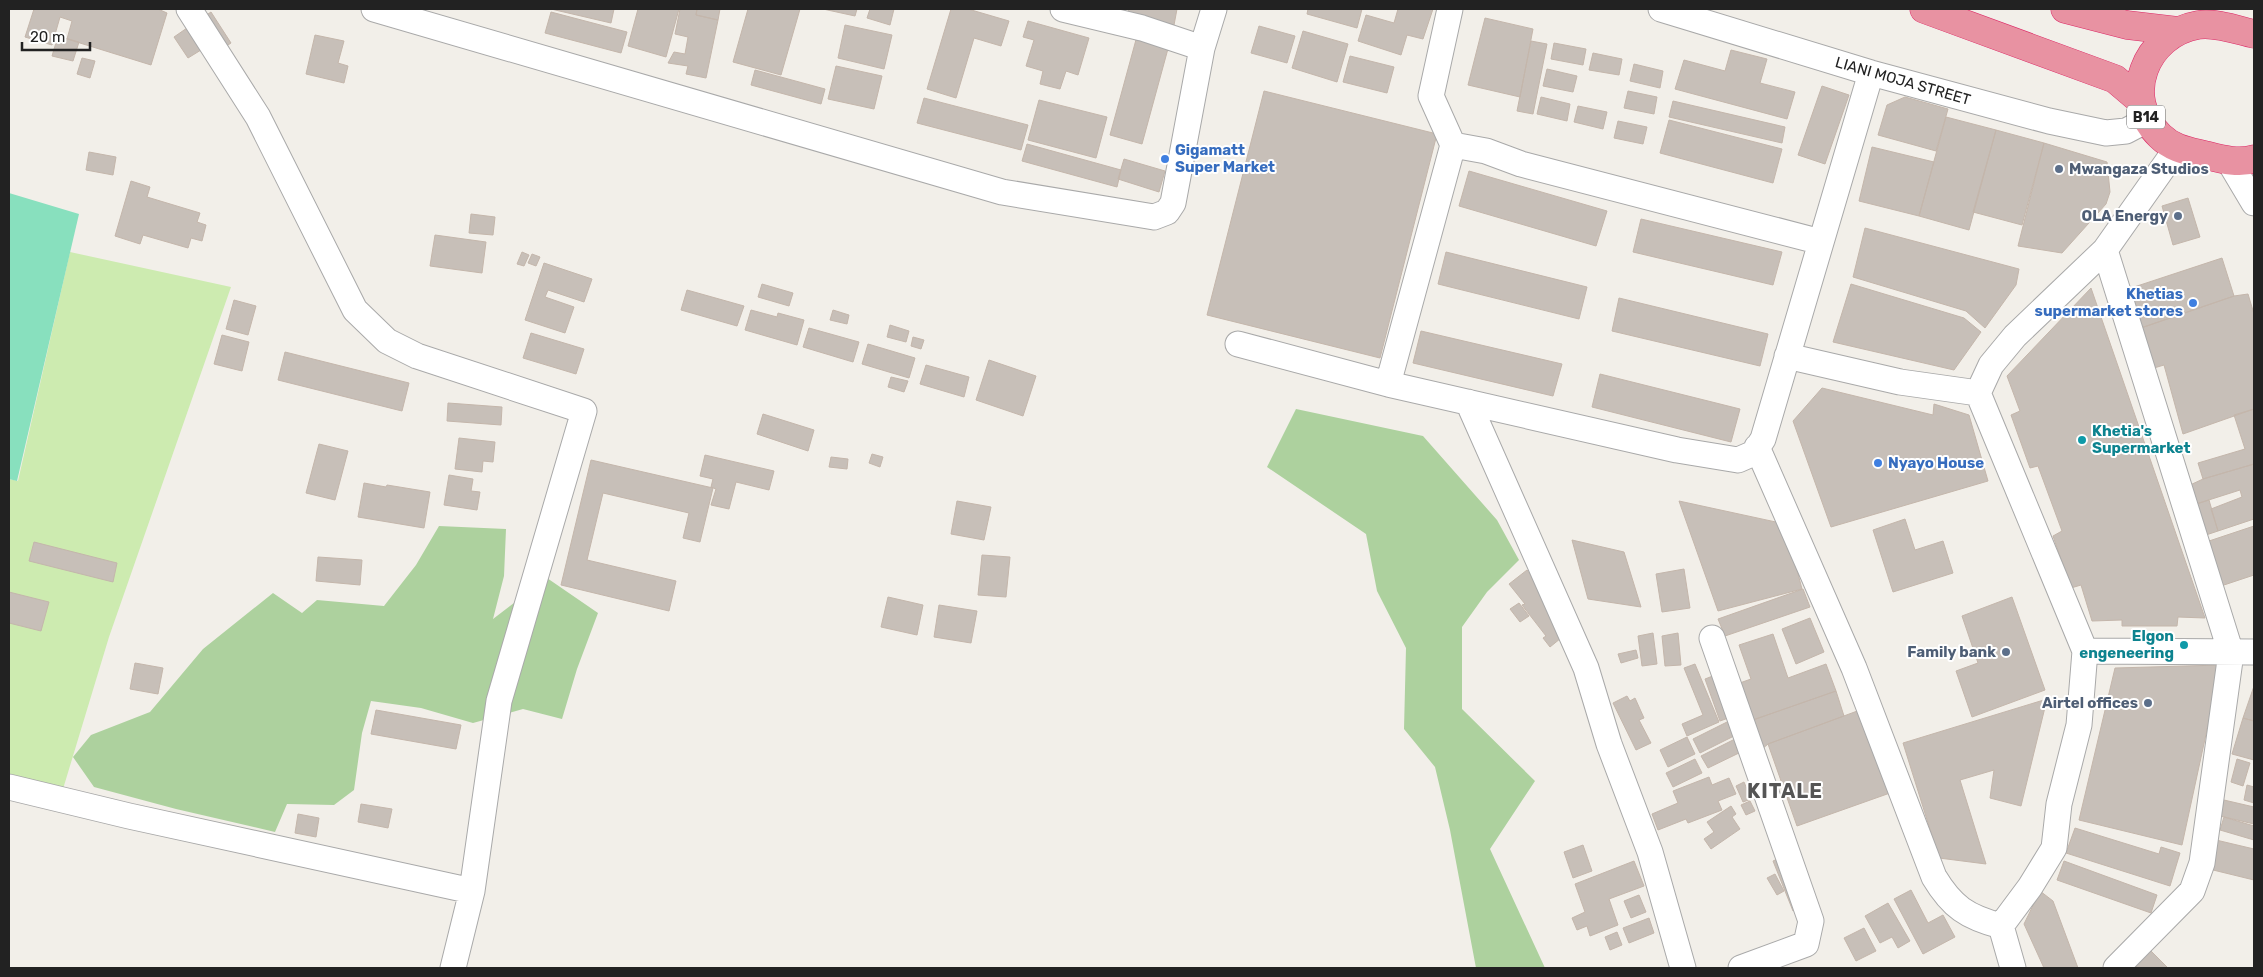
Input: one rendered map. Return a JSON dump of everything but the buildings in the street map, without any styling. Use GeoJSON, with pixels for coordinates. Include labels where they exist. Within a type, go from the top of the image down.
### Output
{"type":"FeatureCollection","features":[{"type":"Feature","properties":{"kind":"highway","name":"B14"},"geometry":{"type":"LineString","coordinates":[[1924,9],[2115,79],[2144,110],[2160,136],[2177,148],[2247,161]]}},
{"type":"Feature","properties":{"kind":"highway","name":"B14"},"geometry":{"type":"LineString","coordinates":[[2065,9],[2128,26],[2178,31]]}},
{"type":"Feature","properties":{"kind":"highway","name":"B14"},"geometry":{"type":"LineString","coordinates":[[2144,110],[2141,80],[2147,61],[2160,43],[2178,31],[2199,25],[2220,26],[2254,34]]}},
{"type":"Feature","properties":{"kind":"street"},"geometry":{"type":"LineString","coordinates":[[189,9],[258,117],[355,310],[387,340],[417,356],[584,411],[499,701],[472,891],[453,968]]}},
{"type":"Feature","properties":{"kind":"street"},"geometry":{"type":"LineString","coordinates":[[374,9],[1002,192],[1154,217],[1167,212],[1174,203],[1202,48],[1214,9]]}},
{"type":"Feature","properties":{"kind":"street"},"geometry":{"type":"LineString","coordinates":[[1063,9],[1142,28],[1202,48]]}},
{"type":"Feature","properties":{"kind":"street"},"geometry":{"type":"LineString","coordinates":[[1388,384],[1453,145],[1431,96],[1450,9]]}},
{"type":"Feature","properties":{"kind":"street","name":"LIANI MOJA STREET"},"geometry":{"type":"LineString","coordinates":[[1661,9],[1871,73],[2049,121],[2106,133],[2126,131],[2144,110]]}},
{"type":"Feature","properties":{"kind":"street"},"geometry":{"type":"LineString","coordinates":[[1238,344],[1388,384],[1686,452],[1738,460],[1754,453],[1762,439],[1871,73]]}},
{"type":"Feature","properties":{"kind":"street"},"geometry":{"type":"LineString","coordinates":[[1453,145],[1486,151],[1521,164],[1821,242]]}},
{"type":"Feature","properties":{"kind":"street"},"geometry":{"type":"LineString","coordinates":[[2001,926],[2030,887],[2054,848],[2059,804],[2079,725],[2085,651],[1978,393],[1991,365],[2015,336],[2105,250],[2177,148]]}},
{"type":"Feature","properties":{"kind":"street"},"geometry":{"type":"LineString","coordinates":[[2247,161],[2254,203]]}},
{"type":"Feature","properties":{"kind":"street"},"geometry":{"type":"LineString","coordinates":[[2105,250],[2242,653],[2198,878],[2192,891],[2116,968]]}},
{"type":"Feature","properties":{"kind":"street"},"geometry":{"type":"LineString","coordinates":[[1787,356],[1900,382],[1978,393]]}},
{"type":"Feature","properties":{"kind":"street"},"geometry":{"type":"LineString","coordinates":[[1468,402],[1586,668],[1609,744],[1650,852],[1683,968]]}},
{"type":"Feature","properties":{"kind":"street"},"geometry":{"type":"LineString","coordinates":[[1757,447],[1854,668],[1934,877],[1947,897],[1964,911],[1980,920],[2001,926]]}},
{"type":"Feature","properties":{"kind":"street"},"geometry":{"type":"LineString","coordinates":[[1712,638],[1739,710],[1757,770],[1811,921],[1806,944],[1741,968]]}},
{"type":"Feature","properties":{"kind":"street"},"geometry":{"type":"LineString","coordinates":[[2085,651],[2242,653]]}},
{"type":"Feature","properties":{"kind":"street"},"geometry":{"type":"LineString","coordinates":[[9,787],[129,816],[472,891]]}},
{"type":"Feature","properties":{"kind":"street"},"geometry":{"type":"LineString","coordinates":[[2001,926],[2013,968]]}},
{"type":"Feature","properties":{"kind":"green space"},"geometry":{"type":"Polygon","coordinates":[[[9,193],[79,214],[17,481],[9,479],[9,193]]]}},
{"type":"Feature","properties":{"kind":"green space"},"geometry":{"type":"Polygon","coordinates":[[[70,252],[231,287],[109,637],[63,789],[9,774],[9,479],[18,481],[70,252]]]}},
{"type":"Feature","properties":{"kind":"green space"},"geometry":{"type":"Polygon","coordinates":[[[1296,409],[1423,436],[1497,520],[1519,560],[1487,592],[1462,627],[1462,709],[1535,781],[1490,849],[1545,968],[1476,968],[1450,830],[1435,767],[1404,729],[1406,648],[1377,591],[1366,534],[1267,467],[1296,409]]]}},
{"type":"Feature","properties":{"kind":"green space"},"geometry":{"type":"Polygon","coordinates":[[[439,526],[506,529],[504,576],[493,619],[547,578],[598,613],[577,669],[562,719],[523,709],[473,723],[421,708],[371,701],[362,733],[354,790],[334,805],[287,804],[275,832],[176,809],[94,787],[73,757],[91,735],[150,712],[203,649],[273,593],[302,613],[317,600],[384,606],[416,565],[439,526]]]}},
{"type":"Feature","properties":{"kind":"place","name":"Gigamatt Super Market"},"geometry":{"type":"Point","coordinates":[1165,159]}},
{"type":"Feature","properties":{"kind":"place","name":"Mwangaza Studios"},"geometry":{"type":"Point","coordinates":[2059,169]}},
{"type":"Feature","properties":{"kind":"place","name":"OLA Energy"},"geometry":{"type":"Point","coordinates":[2178,216]}},
{"type":"Feature","properties":{"kind":"place","name":"Khetias supermarket stores"},"geometry":{"type":"Point","coordinates":[2193,303]}},
{"type":"Feature","properties":{"kind":"place","name":"Khetia's Supermarket"},"geometry":{"type":"Point","coordinates":[2082,440]}},
{"type":"Feature","properties":{"kind":"place","name":"Nyayo House"},"geometry":{"type":"Point","coordinates":[1878,463]}},
{"type":"Feature","properties":{"kind":"place","name":"Elgon engeneering"},"geometry":{"type":"Point","coordinates":[2184,645]}},
{"type":"Feature","properties":{"kind":"place","name":"Family bank"},"geometry":{"type":"Point","coordinates":[2006,652]}},
{"type":"Feature","properties":{"kind":"place","name":"Airtel offices"},"geometry":{"type":"Point","coordinates":[2148,703]}},
{"type":"Feature","properties":{"kind":"district","name":"KITALE"},"geometry":{"type":"Point","coordinates":[1785,791]}}]}
